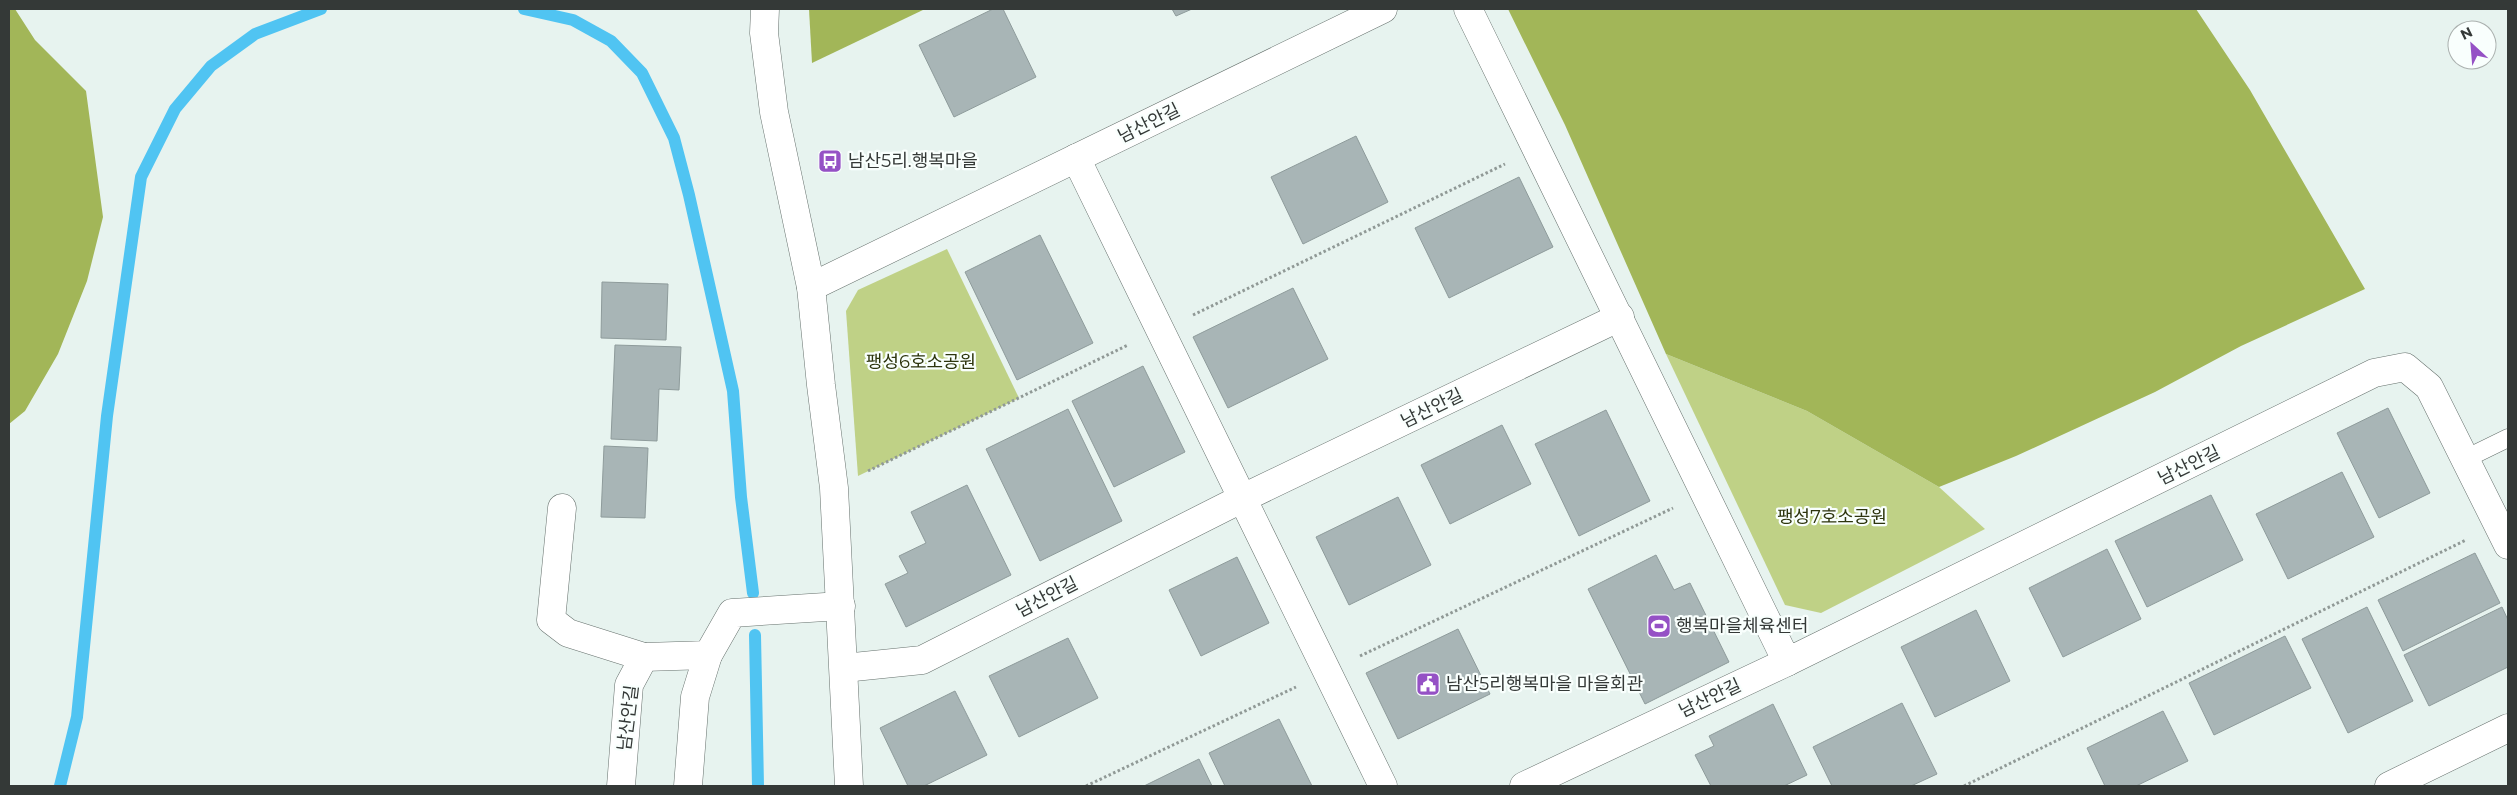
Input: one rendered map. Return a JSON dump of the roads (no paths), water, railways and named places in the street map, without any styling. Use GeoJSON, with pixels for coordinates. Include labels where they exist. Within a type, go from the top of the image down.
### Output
{"type":"FeatureCollection","features":[{"type":"Feature","properties":{"kind":"street"},"geometry":{"type":"LineString","coordinates":[[765,9],[764,33],[774,112],[811,287],[820,385],[834,488],[849,786]]}},
{"type":"Feature","properties":{"kind":"street","name":"남산안길"},"geometry":{"type":"LineString","coordinates":[[811,287],[1383,9]]}},
{"type":"Feature","properties":{"kind":"street"},"geometry":{"type":"LineString","coordinates":[[1468,9],[1787,662]]}},
{"type":"Feature","properties":{"kind":"street"},"geometry":{"type":"LineString","coordinates":[[1076,158],[1383,786]]}},
{"type":"Feature","properties":{"kind":"street","name":"남산안길"},"geometry":{"type":"LineString","coordinates":[[844,668],[922,660],[1243,498],[1620,317]]}},
{"type":"Feature","properties":{"kind":"street","name":"남산안길"},"geometry":{"type":"LineString","coordinates":[[1524,786],[1787,662],[2374,373],[2405,367],[2429,387],[2503,535]]}},
{"type":"Feature","properties":{"kind":"street"},"geometry":{"type":"LineString","coordinates":[[562,508],[551,620],[568,633],[644,656],[708,655]]}},
{"type":"Feature","properties":{"kind":"street"},"geometry":{"type":"LineString","coordinates":[[688,786],[695,697],[708,655],[732,613],[841,606]]}},
{"type":"Feature","properties":{"kind":"street","name":"남산안길"},"geometry":{"type":"LineString","coordinates":[[621,786],[629,685],[644,656]]}},
{"type":"Feature","properties":{"kind":"street"},"geometry":{"type":"LineString","coordinates":[[2389,786],[2508,728]]}},
{"type":"Feature","properties":{"kind":"lane"},"geometry":{"type":"LineString","coordinates":[[2465,459],[2508,438]]}},
{"type":"Feature","properties":{"kind":"waterway"},"geometry":{"type":"LineString","coordinates":[[60,786],[77,717],[107,416],[141,177],[175,109],[211,66],[255,34],[321,9]]}},
{"type":"Feature","properties":{"kind":"waterway"},"geometry":{"type":"LineString","coordinates":[[524,9],[573,20],[611,41],[642,73],[674,138],[689,195],[733,391],[741,497],[753,593]]}},
{"type":"Feature","properties":{"kind":"waterway"},"geometry":{"type":"LineString","coordinates":[[755,635],[758,786]]}},
{"type":"Feature","properties":{"kind":"place","name":"남산5리.행복마을"},"geometry":{"type":"Point","coordinates":[830,161]}},
{"type":"Feature","properties":{"kind":"place","name":"행복마을체육센터"},"geometry":{"type":"Point","coordinates":[1659,626]}},
{"type":"Feature","properties":{"kind":"place","name":"남산5리행복마을 마을회관"},"geometry":{"type":"Point","coordinates":[1428,684]}},
{"type":"Feature","properties":{"kind":"park label","name":"팽성6호소공원"},"geometry":{"type":"Point","coordinates":[921,362]}},
{"type":"Feature","properties":{"kind":"park label","name":"팽성7호소공원"},"geometry":{"type":"Point","coordinates":[1832,517]}}]}
